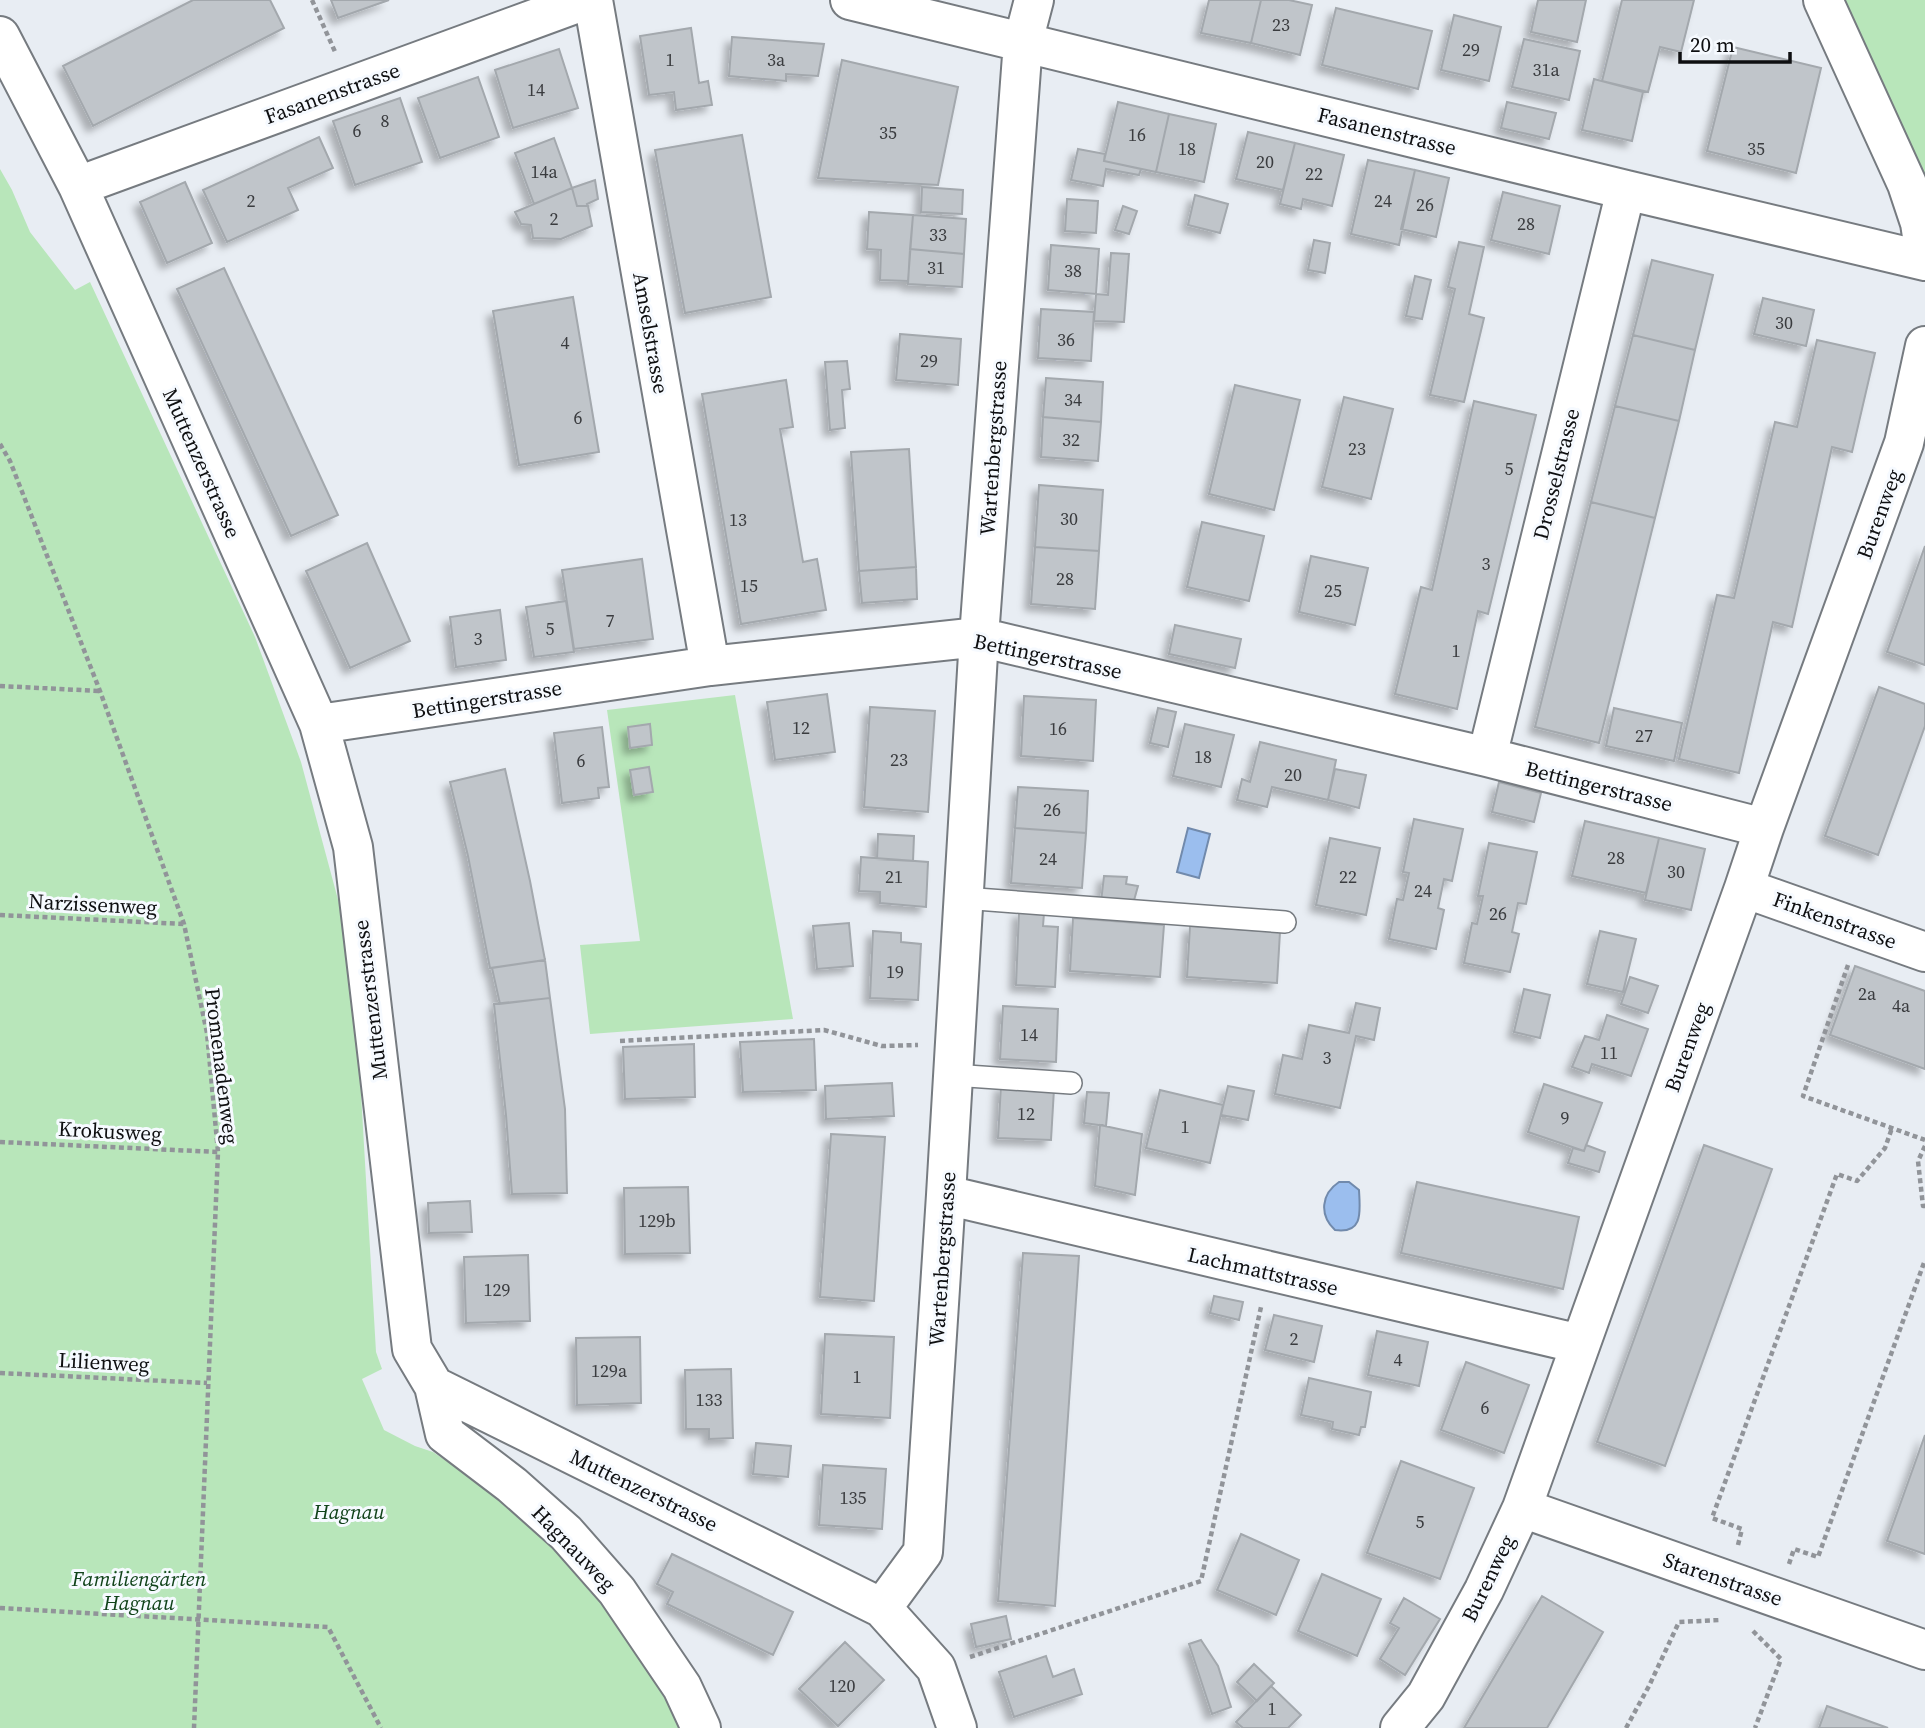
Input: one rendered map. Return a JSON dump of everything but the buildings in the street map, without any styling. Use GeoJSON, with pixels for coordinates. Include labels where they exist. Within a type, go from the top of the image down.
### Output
{"type":"FeatureCollection","features":[{"type":"Feature","properties":{"kind":"street","name":"Fasanenstrasse"},"geometry":{"type":"LineString","coordinates":[[78,186],[586,0]]}},
{"type":"Feature","properties":{"kind":"street","name":"Amselstrasse"},"geometry":{"type":"LineString","coordinates":[[593,0],[710,666]]}},
{"type":"Feature","properties":{"kind":"street","name":"Fasanenstrasse"},"geometry":{"type":"LineString","coordinates":[[850,0],[1626,190],[1925,259]]}},
{"type":"Feature","properties":{"kind":"street","name":"Wartenbergstrasse"},"geometry":{"type":"LineString","coordinates":[[882,1608],[923,1552],[979,637],[1023,42],[1034,0]]}},
{"type":"Feature","properties":{"kind":"street"},"geometry":{"type":"LineString","coordinates":[[1823,0],[1907,184],[1920,223],[1925,259]]}},
{"type":"Feature","properties":{"kind":"street","name":"Muttenzerstrasse"},"geometry":{"type":"LineString","coordinates":[[0,36],[78,186],[319,724],[352,847],[412,1349],[434,1386],[882,1608],[936,1668],[957,1728]]}},
{"type":"Feature","properties":{"kind":"street","name":"Drosselstrasse"},"geometry":{"type":"LineString","coordinates":[[1487,757],[1626,190]]}},
{"type":"Feature","properties":{"kind":"street","name":"Burenweg"},"geometry":{"type":"LineString","coordinates":[[1400,1728],[1426,1696],[1484,1590],[1522,1508],[1764,828],[1905,443],[1925,346]]}},
{"type":"Feature","properties":{"kind":"street","name":"Bettingerstrasse"},"geometry":{"type":"LineString","coordinates":[[319,724],[710,666],[979,637],[1487,757],[1764,828]]}},
{"type":"Feature","properties":{"kind":"street","name":"Finkenstrasse"},"geometry":{"type":"LineString","coordinates":[[1744,888],[1925,952]]}},
{"type":"Feature","properties":{"kind":"street","name":"Lachmattstrasse"},"geometry":{"type":"LineString","coordinates":[[946,1195],[1580,1344]]}},
{"type":"Feature","properties":{"kind":"street","name":"Hagnauweg"},"geometry":{"type":"LineString","coordinates":[[434,1386],[445,1434],[521,1493],[566,1533],[592,1562],[617,1591],[682,1687],[701,1728]]}},
{"type":"Feature","properties":{"kind":"street","name":"Starenstrasse"},"geometry":{"type":"LineString","coordinates":[[1522,1508],[1925,1650]]}},
{"type":"Feature","properties":{"kind":"lane"},"geometry":{"type":"LineString","coordinates":[[963,898],[1285,922]]}},
{"type":"Feature","properties":{"kind":"lane"},"geometry":{"type":"LineString","coordinates":[[954,1060],[1071,1083]]}},
{"type":"Feature","properties":{"kind":"path"},"geometry":{"type":"LineString","coordinates":[[312,0],[350,86]]}},
{"type":"Feature","properties":{"kind":"path","name":"Promenadenweg"},"geometry":{"type":"LineString","coordinates":[[0,444],[10,461],[100,691],[184,925],[207,1033],[218,1152],[194,1728]]}},
{"type":"Feature","properties":{"kind":"path"},"geometry":{"type":"LineString","coordinates":[[0,460],[10,461]]}},
{"type":"Feature","properties":{"kind":"path"},"geometry":{"type":"LineString","coordinates":[[0,686],[100,691]]}},
{"type":"Feature","properties":{"kind":"path","name":"Narzissenweg"},"geometry":{"type":"LineString","coordinates":[[0,915],[184,925]]}},
{"type":"Feature","properties":{"kind":"path"},"geometry":{"type":"LineString","coordinates":[[1860,929],[1803,1096],[1925,1140]]}},
{"type":"Feature","properties":{"kind":"path"},"geometry":{"type":"LineString","coordinates":[[620,1041],[824,1030],[882,1046],[954,1060]]}},
{"type":"Feature","properties":{"kind":"path"},"geometry":{"type":"LineString","coordinates":[[1738,1546],[1742,1529],[1712,1518],[1837,1174],[1857,1181],[1885,1148],[1892,1128]]}},
{"type":"Feature","properties":{"kind":"path","name":"Krokusweg"},"geometry":{"type":"LineString","coordinates":[[0,1142],[218,1152]]}},
{"type":"Feature","properties":{"kind":"path"},"geometry":{"type":"LineString","coordinates":[[1925,1146],[1918,1161],[1925,1206]]}},
{"type":"Feature","properties":{"kind":"path"},"geometry":{"type":"LineString","coordinates":[[1788,1566],[1794,1549],[1818,1557],[1925,1260]]}},
{"type":"Feature","properties":{"kind":"path"},"geometry":{"type":"LineString","coordinates":[[936,1668],[1201,1581],[1269,1272]]}},
{"type":"Feature","properties":{"kind":"path","name":"Lilienweg"},"geometry":{"type":"LineString","coordinates":[[0,1373],[208,1383]]}},
{"type":"Feature","properties":{"kind":"path"},"geometry":{"type":"LineString","coordinates":[[0,1608],[328,1627],[381,1728]]}},
{"type":"Feature","properties":{"kind":"path"},"geometry":{"type":"LineString","coordinates":[[1626,1728],[1679,1622],[1728,1620]]}},
{"type":"Feature","properties":{"kind":"path"},"geometry":{"type":"LineString","coordinates":[[1748,1627],[1781,1659],[1755,1728]]}},
{"type":"Feature","properties":{"kind":"green space"},"geometry":{"type":"Polygon","coordinates":[[[1823,0],[1925,0],[1925,256],[1823,0]]]}},
{"type":"Feature","properties":{"kind":"green space"},"geometry":{"type":"Polygon","coordinates":[[[0,169],[30,232],[75,290],[90,282],[255,637],[301,762],[340,907],[356,1007],[376,1352],[382,1369],[362,1379],[384,1430],[433,1452],[500,1497],[566,1560],[621,1624],[682,1728],[0,1728],[0,169]]]}},
{"type":"Feature","properties":{"kind":"green space"},"geometry":{"type":"Polygon","coordinates":[[[735,695],[793,1019],[590,1034],[580,945],[640,941],[607,710],[735,695]]]}},
{"type":"Feature","properties":{"kind":"water"},"geometry":{"type":"Polygon","coordinates":[[[1188,828],[1210,834],[1199,878],[1177,872],[1188,828]]]}},
{"type":"Feature","properties":{"kind":"water"},"geometry":{"type":"Polygon","coordinates":[[[1339,1182],[1349,1182],[1359,1190],[1360,1206],[1356,1225],[1344,1230],[1335,1230],[1324,1211],[1329,1192],[1339,1182]]]}},
{"type":"Feature","properties":{"kind":"park label","name":"Hagnau"},"geometry":{"type":"Point","coordinates":[349,1511]}},
{"type":"Feature","properties":{"kind":"park label","name":"Familiengärten Hagnau"},"geometry":{"type":"Point","coordinates":[139,1590]}}]}
